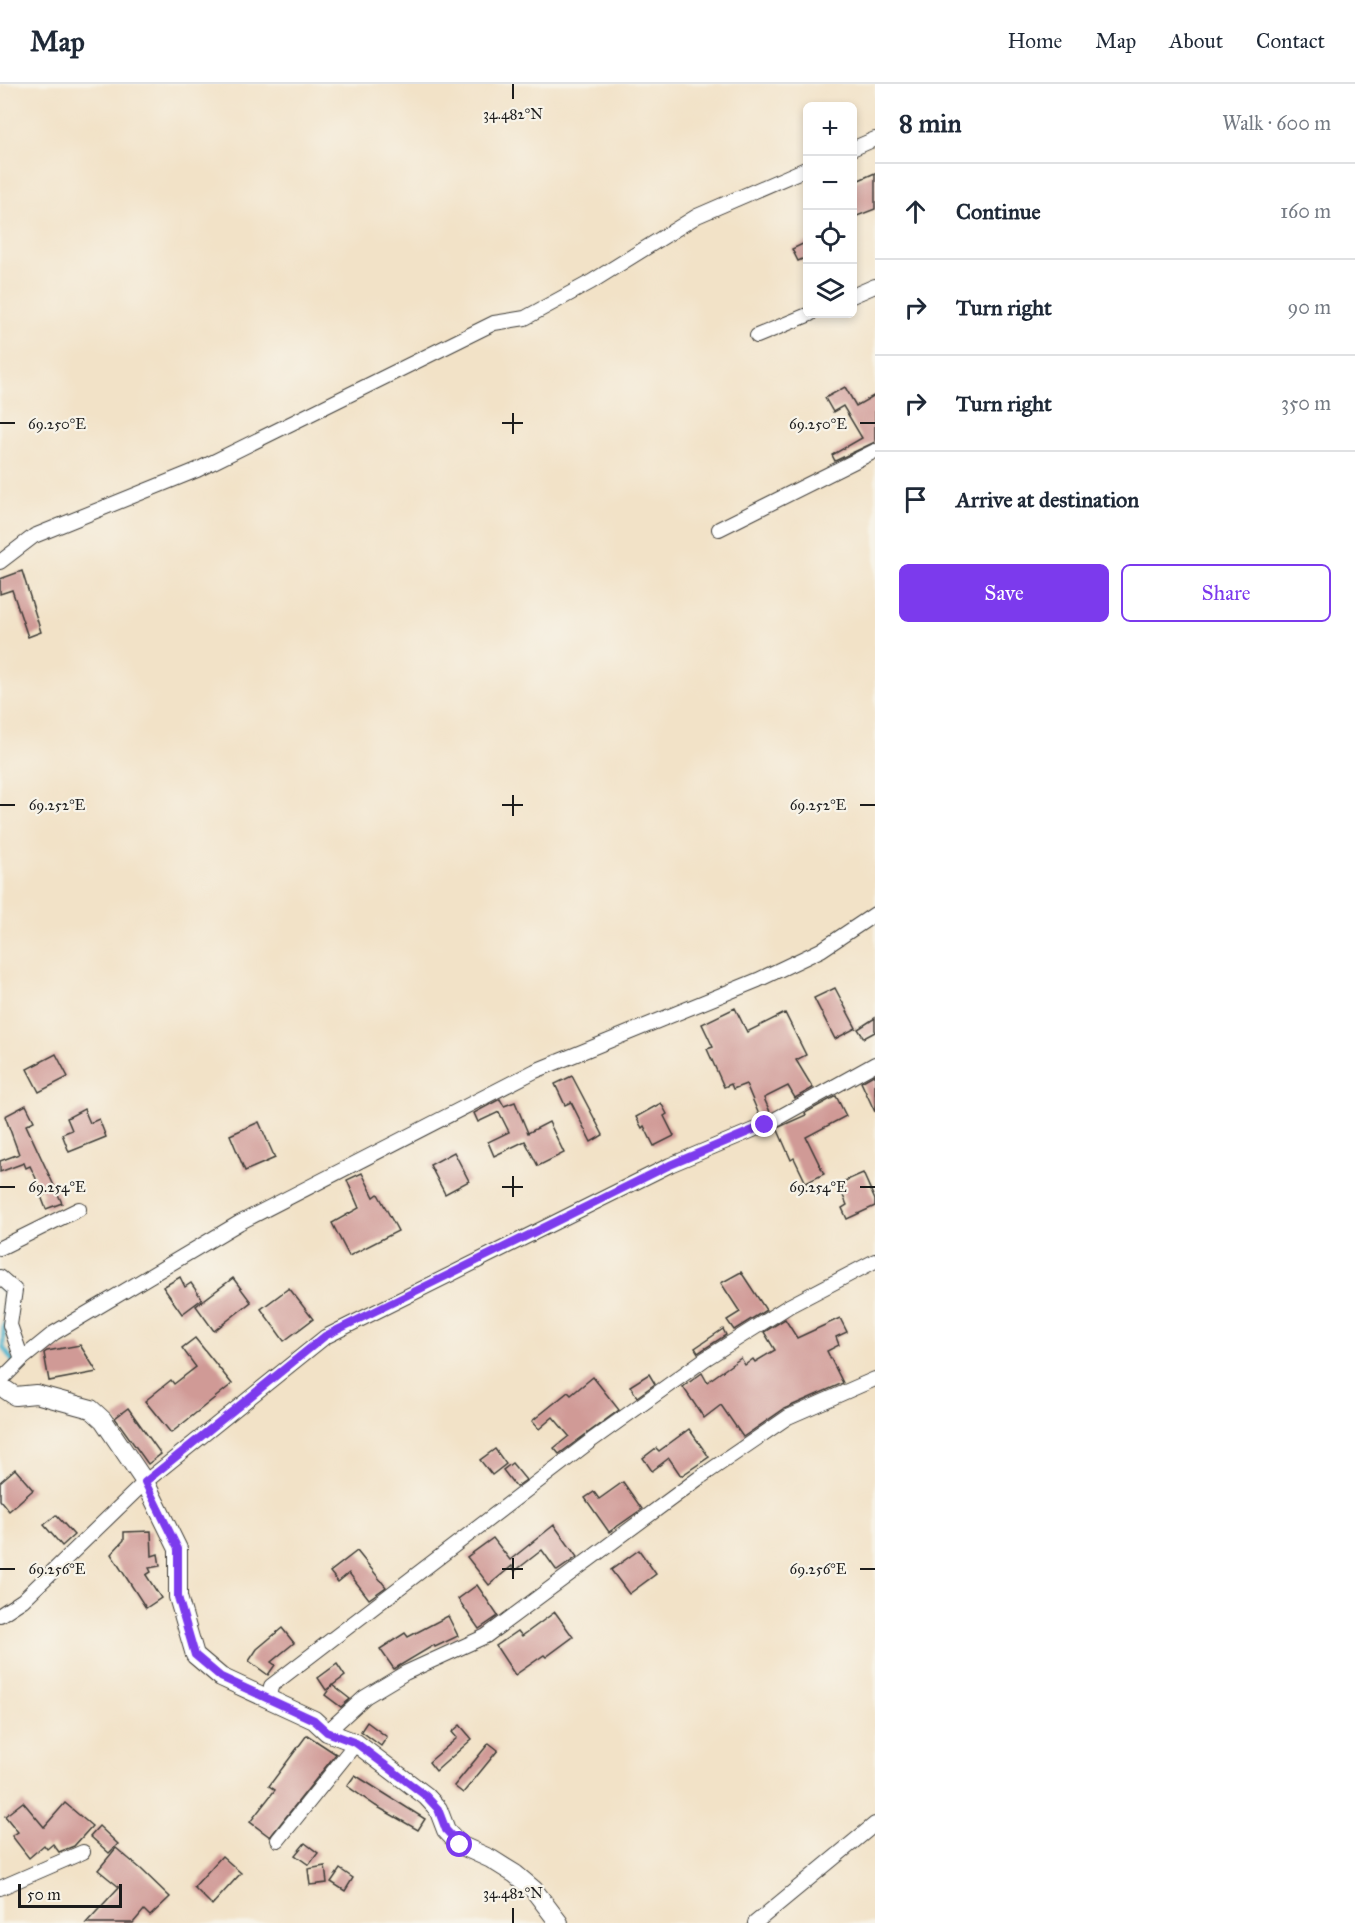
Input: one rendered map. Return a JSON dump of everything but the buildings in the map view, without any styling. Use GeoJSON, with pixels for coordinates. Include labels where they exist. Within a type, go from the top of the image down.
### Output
{"type":"FeatureCollection","features":[{"type":"Feature","properties":{"kind":"street"},"geometry":{"type":"LineString","coordinates":[[857,147],[875,139]]}},
{"type":"Feature","properties":{"kind":"street"},"geometry":{"type":"LineString","coordinates":[[0,562],[34,536],[197,470],[494,323],[525,318],[591,282],[697,216],[803,170]]}},
{"type":"Feature","properties":{"kind":"street"},"geometry":{"type":"LineString","coordinates":[[857,294],[875,286]]}},
{"type":"Feature","properties":{"kind":"street"},"geometry":{"type":"LineString","coordinates":[[757,336],[803,317]]}},
{"type":"Feature","properties":{"kind":"street"},"geometry":{"type":"LineString","coordinates":[[719,529],[875,451]]}},
{"type":"Feature","properties":{"kind":"street"},"geometry":{"type":"LineString","coordinates":[[0,1381],[22,1359],[54,1334],[239,1222],[535,1071],[758,980],[800,960],[820,950],[875,914]]}},
{"type":"Feature","properties":{"kind":"street"},"geometry":{"type":"LineString","coordinates":[[0,1615],[23,1600],[145,1482],[325,1336],[670,1165],[765,1125],[875,1064]]}},
{"type":"Feature","properties":{"kind":"street"},"geometry":{"type":"LineString","coordinates":[[0,1248],[79,1209]]}},
{"type":"Feature","properties":{"kind":"street"},"geometry":{"type":"LineString","coordinates":[[269,1699],[271,1686],[592,1440],[705,1359],[779,1312],[875,1261]]}},
{"type":"Feature","properties":{"kind":"street"},"geometry":{"type":"LineString","coordinates":[[0,1276],[15,1290],[10,1325],[22,1359]]}},
{"type":"Feature","properties":{"kind":"street"},"geometry":{"type":"LineString","coordinates":[[327,1732],[365,1697],[405,1673],[486,1636],[699,1478],[788,1418],[875,1379]]}},
{"type":"Feature","properties":{"kind":"street"},"geometry":{"type":"LineString","coordinates":[[0,1386],[15,1396],[36,1394],[91,1409],[103,1420],[145,1482],[178,1549],[178,1597],[195,1655],[221,1677],[314,1720],[327,1732],[356,1743],[426,1796],[438,1809],[446,1830],[460,1845],[498,1863],[534,1890],[560,1923]]}},
{"type":"Feature","properties":{"kind":"street"},"geometry":{"type":"LineString","coordinates":[[278,1840],[356,1743]]}},
{"type":"Feature","properties":{"kind":"street"},"geometry":{"type":"LineString","coordinates":[[755,1923],[875,1824]]}},
{"type":"Feature","properties":{"kind":"street"},"geometry":{"type":"LineString","coordinates":[[0,1888],[83,1852]]}},
{"type":"Feature","properties":{"kind":"waterway"},"geometry":{"type":"LineString","coordinates":[[0,1287],[5,1292],[5,1315]]}},
{"type":"Feature","properties":{"kind":"waterway"},"geometry":{"type":"LineString","coordinates":[[4,1324],[3,1347],[14,1363]]}},
{"type":"Feature","properties":{"kind":"route"},"geometry":{"type":"LineString","coordinates":[[460,1845],[446,1830],[438,1809],[426,1796],[356,1743],[327,1732],[314,1720],[221,1677],[195,1655],[178,1597],[178,1549],[145,1482],[325,1336],[670,1165],[765,1125]]}}]}
